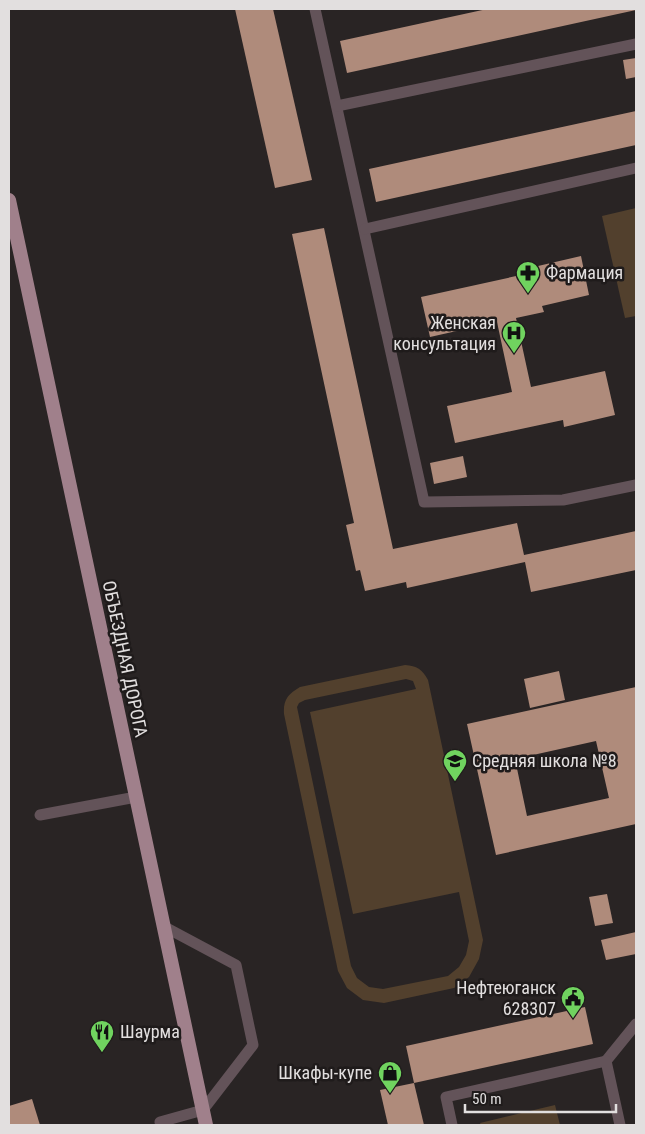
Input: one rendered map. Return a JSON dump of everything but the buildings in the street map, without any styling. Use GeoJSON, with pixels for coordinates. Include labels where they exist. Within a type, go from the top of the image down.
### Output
{"type":"FeatureCollection","features":[{"type":"Feature","properties":{"kind":"main road","name":"ОБЪЕЗДНАЯ ДОРОГА"},"geometry":{"type":"LineString","coordinates":[[9,200],[206,1125]]}},
{"type":"Feature","properties":{"kind":"lane"},"geometry":{"type":"LineString","coordinates":[[315,9],[424,502],[563,500],[636,485]]}},
{"type":"Feature","properties":{"kind":"lane"},"geometry":{"type":"LineString","coordinates":[[337,106],[636,44]]}},
{"type":"Feature","properties":{"kind":"lane"},"geometry":{"type":"LineString","coordinates":[[365,229],[636,168]]}},
{"type":"Feature","properties":{"kind":"lane"},"geometry":{"type":"LineString","coordinates":[[40,815],[136,797]]}},
{"type":"Feature","properties":{"kind":"lane"},"geometry":{"type":"LineString","coordinates":[[160,1122],[203,1110],[253,1044],[236,965],[164,926]]}},
{"type":"Feature","properties":{"kind":"lane"},"geometry":{"type":"LineString","coordinates":[[452,1125],[446,1097],[606,1061],[636,1024]]}},
{"type":"Feature","properties":{"kind":"lane"},"geometry":{"type":"LineString","coordinates":[[606,1061],[620,1125]]}},
{"type":"Feature","properties":{"kind":"shaded area"},"geometry":{"type":"Polygon","coordinates":[[[636,208],[636,316],[625,318],[602,216],[636,208]]]}},
{"type":"Feature","properties":{"kind":"shaded area"},"geometry":{"type":"Polygon","coordinates":[[[405,665],[419,669],[428,680],[483,940],[479,959],[469,977],[454,988],[384,1003],[363,1000],[347,988],[338,971],[284,714],[284,705],[287,698],[300,687],[405,665]],[[406,679],[305,700],[299,703],[297,707],[351,966],[357,978],[369,987],[383,989],[448,976],[459,967],[466,955],[469,941],[459,892],[353,914],[310,712],[416,689],[413,681],[406,679]]]}},
{"type":"Feature","properties":{"kind":"shaded area"},"geometry":{"type":"Polygon","coordinates":[[[555,1105],[560,1125],[481,1125],[480,1123],[555,1105]]]}},
{"type":"Feature","properties":{"kind":"place","name":"Фармация"},"geometry":{"type":"Point","coordinates":[528,294]}},
{"type":"Feature","properties":{"kind":"place","name":"Женская консультация"},"geometry":{"type":"Point","coordinates":[514,354]}},
{"type":"Feature","properties":{"kind":"place","name":"Средняя школа №8"},"geometry":{"type":"Point","coordinates":[455,782]}},
{"type":"Feature","properties":{"kind":"place","name":"Нефтеюганск 628307"},"geometry":{"type":"Point","coordinates":[573,1019]}},
{"type":"Feature","properties":{"kind":"place","name":"Шаурма"},"geometry":{"type":"Point","coordinates":[102,1053]}},
{"type":"Feature","properties":{"kind":"place","name":"Шкафы-купе"},"geometry":{"type":"Point","coordinates":[390,1094]}}]}
